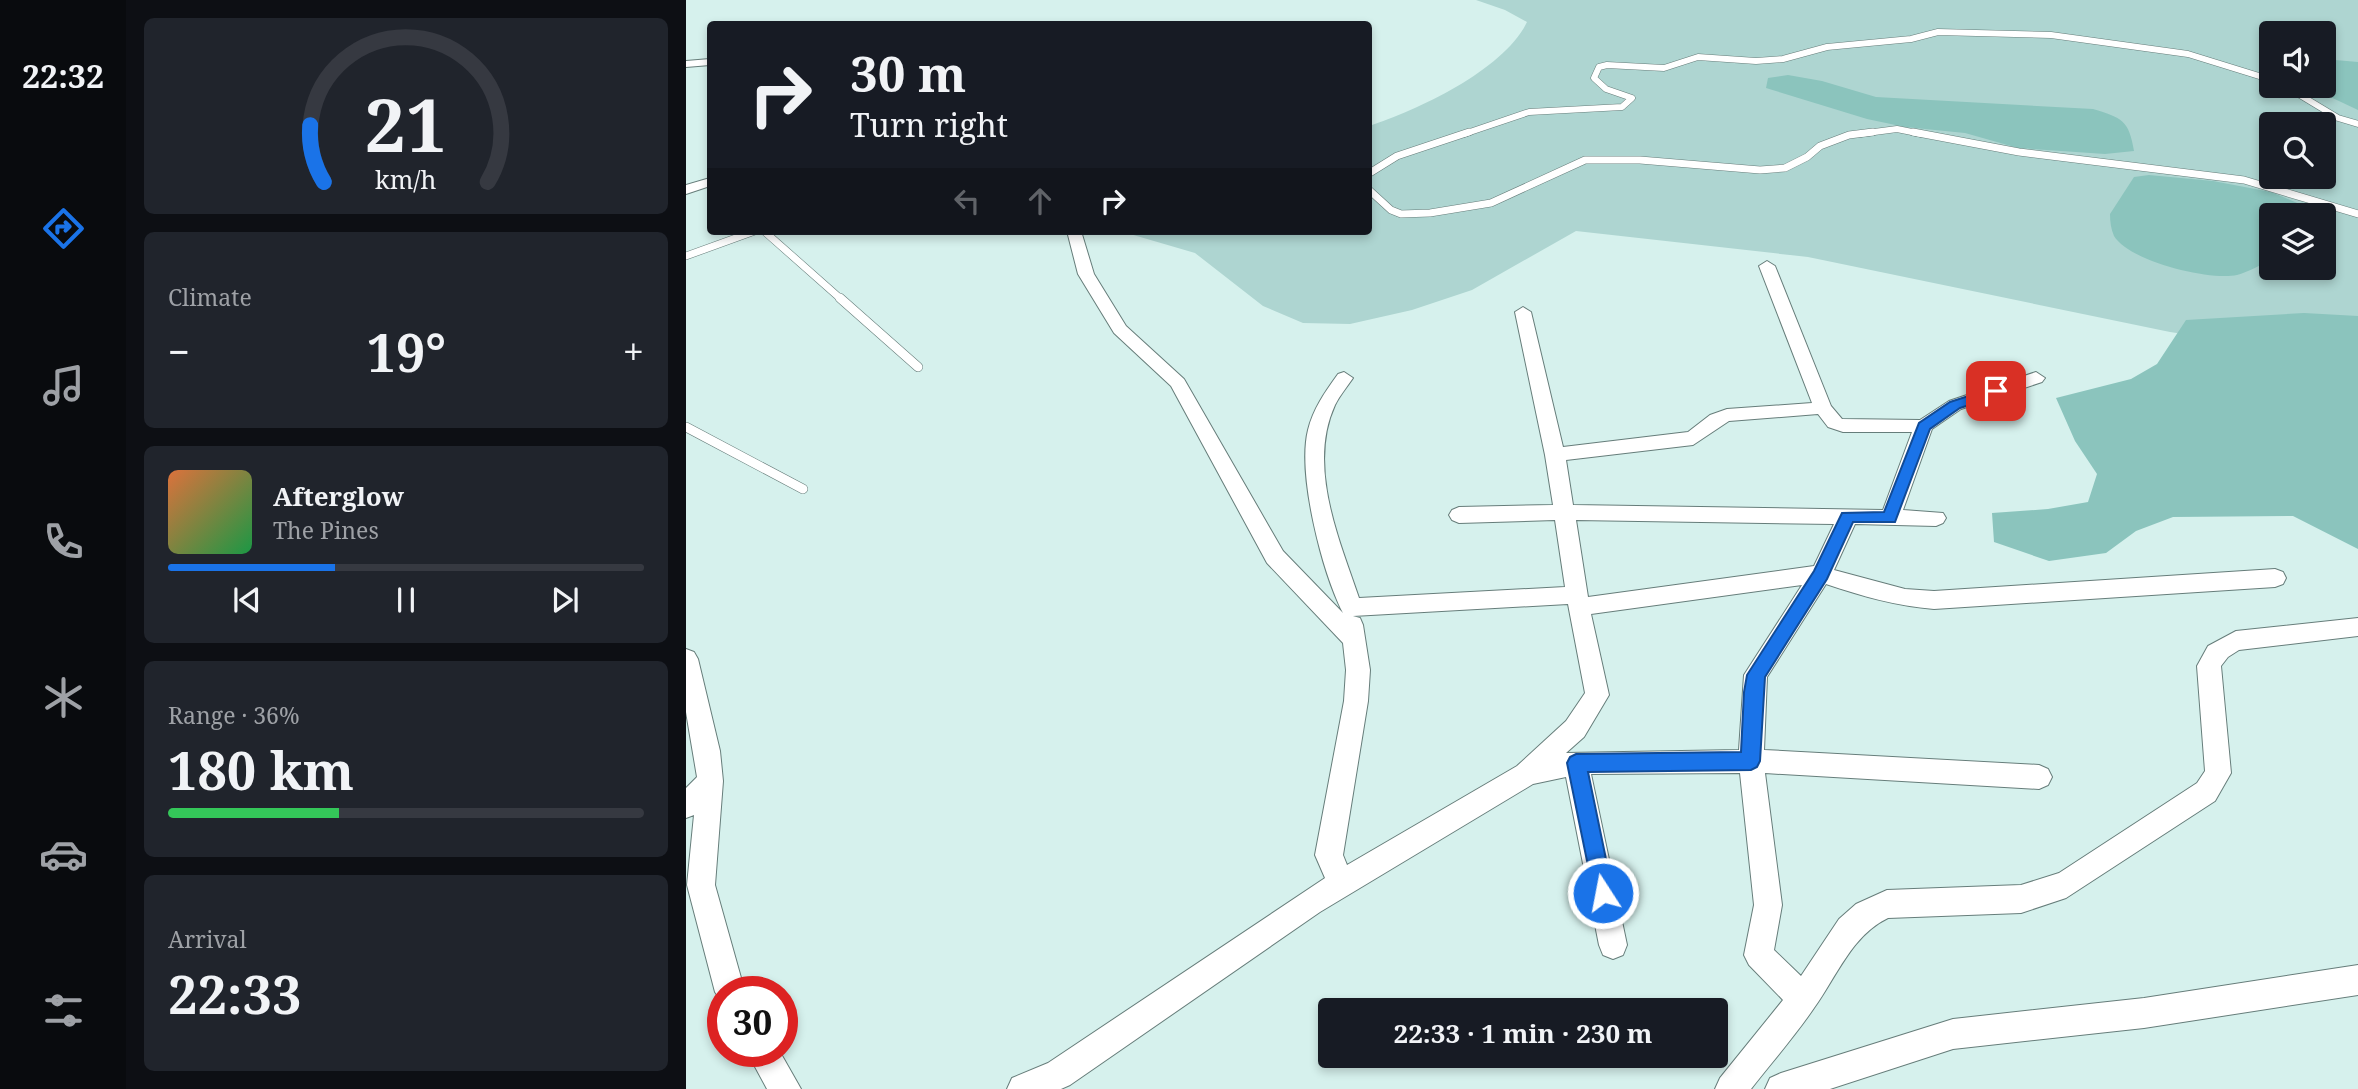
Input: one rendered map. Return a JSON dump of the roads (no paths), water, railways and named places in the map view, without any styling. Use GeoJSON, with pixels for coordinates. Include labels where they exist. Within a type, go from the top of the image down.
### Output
{"type":"FeatureCollection","features":[{"type":"Feature","properties":{"kind":"street"},"geometry":{"type":"LineString","coordinates":[[686,64],[707,62]]}},
{"type":"Feature","properties":{"kind":"street"},"geometry":{"type":"LineString","coordinates":[[686,190],[707,183]]}},
{"type":"Feature","properties":{"kind":"street"},"geometry":{"type":"LineString","coordinates":[[1075,235],[1086,274],[1106,307],[1120,329],[1178,383],[1275,557],[1354,639]]}},
{"type":"Feature","properties":{"kind":"street"},"geometry":{"type":"LineString","coordinates":[[1767,267],[1823,408],[1838,425],[1911,426],[1955,405],[2036,378]]}},
{"type":"Feature","properties":{"kind":"street"},"geometry":{"type":"LineString","coordinates":[[1023,1089],[1062,1082],[1310,902],[1526,774],[1576,729],[1597,695],[1578,601],[1555,455],[1523,312]]}},
{"type":"Feature","properties":{"kind":"street"},"geometry":{"type":"LineString","coordinates":[[1341,883],[1329,855],[1356,701],[1358,670],[1351,607],[1316,494],[1314,457],[1319,424],[1329,395],[1344,378]]}},
{"type":"Feature","properties":{"kind":"street"},"geometry":{"type":"LineString","coordinates":[[1555,455],[1693,438],[1717,419],[1727,415],[1823,408]]}},
{"type":"Feature","properties":{"kind":"street"},"geometry":{"type":"LineString","coordinates":[[1890,517],[1911,426]]}},
{"type":"Feature","properties":{"kind":"street"},"geometry":{"type":"LineString","coordinates":[[1459,514],[1563,512],[1936,518]]}},
{"type":"Feature","properties":{"kind":"street"},"geometry":{"type":"LineString","coordinates":[[1803,999],[1759,955],[1768,905],[1751,761],[1753,692],[1756,675],[1821,574],[1847,517]]}},
{"type":"Feature","properties":{"kind":"street"},"geometry":{"type":"LineString","coordinates":[[1351,607],[1578,601],[1821,574],[1878,592],[1905,598],[1934,600],[2275,578]]}},
{"type":"Feature","properties":{"kind":"street"},"geometry":{"type":"LineString","coordinates":[[1731,1089],[1803,999],[1849,929],[1866,914],[1887,904],[2021,899],[2041,894],[2066,884],[2206,792],[2218,773],[2209,666],[2213,656],[2223,647],[2236,641],[2358,626]]}},
{"type":"Feature","properties":{"kind":"street"},"geometry":{"type":"LineString","coordinates":[[686,659],[707,751],[710,781],[701,885],[726,976]]}},
{"type":"Feature","properties":{"kind":"street"},"geometry":{"type":"LineString","coordinates":[[1526,774],[1576,763],[1751,761],[2039,777]]}},
{"type":"Feature","properties":{"kind":"street"},"geometry":{"type":"LineString","coordinates":[[1576,763],[1613,944]]}},
{"type":"Feature","properties":{"kind":"street"},"geometry":{"type":"LineString","coordinates":[[686,806],[710,781]]}},
{"type":"Feature","properties":{"kind":"street"},"geometry":{"type":"LineString","coordinates":[[1781,1089],[1953,1034],[2144,1013],[2350,984],[2358,980]]}},
{"type":"Feature","properties":{"kind":"street"},"geometry":{"type":"LineString","coordinates":[[771,1067],[785,1089]]}},
{"type":"Feature","properties":{"kind":"lane"},"geometry":{"type":"LineString","coordinates":[[1372,172],[1397,156],[1529,112],[1622,107],[1632,98],[1614,93],[1597,83],[1594,78],[1599,67],[1607,65],[1664,68],[1699,57],[1756,61],[1783,59],[1827,47],[1911,39],[1938,32],[2051,35],[2124,47],[2200,55],[2259,75]]}},
{"type":"Feature","properties":{"kind":"lane"},"geometry":{"type":"LineString","coordinates":[[2305,98],[2338,118],[2358,124]]}},
{"type":"Feature","properties":{"kind":"lane"},"geometry":{"type":"LineString","coordinates":[[1372,193],[1391,210],[1401,214],[1430,213],[1491,203],[1585,160],[1640,160],[1760,170],[1785,168],[1820,146],[1849,135],[1897,129],[2040,155],[2244,180],[2358,214]]}},
{"type":"Feature","properties":{"kind":"lane"},"geometry":{"type":"LineString","coordinates":[[686,256],[744,235]]}},
{"type":"Feature","properties":{"kind":"lane"},"geometry":{"type":"LineString","coordinates":[[769,235],[918,367]]}},
{"type":"Feature","properties":{"kind":"lane"},"geometry":{"type":"LineString","coordinates":[[686,427],[803,489]]}}]}
